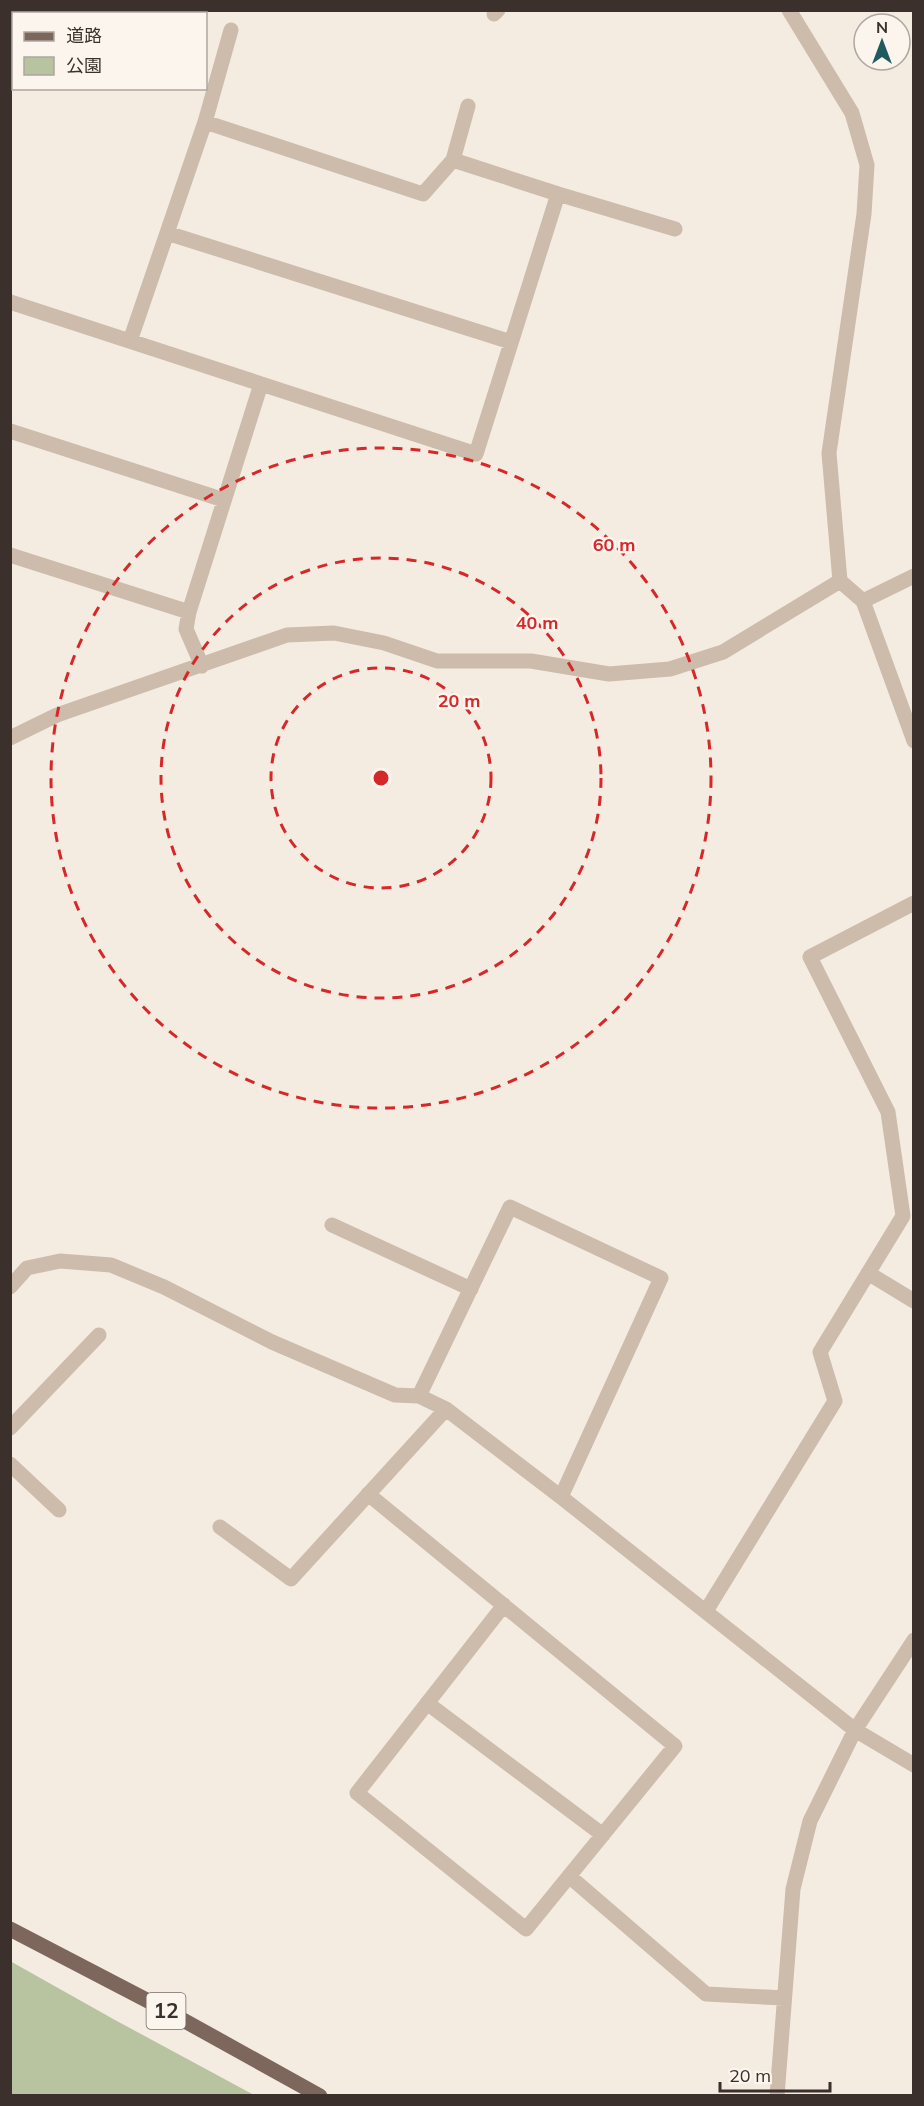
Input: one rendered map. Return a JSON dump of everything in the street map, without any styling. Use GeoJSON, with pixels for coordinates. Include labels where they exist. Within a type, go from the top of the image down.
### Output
{"type":"FeatureCollection","features":[{"type":"Feature","properties":{"kind":"main road","name":"12"},"geometry":{"type":"LineString","coordinates":[[10,1929],[156,2005],[320,2096]]}},
{"type":"Feature","properties":{"kind":"street"},"geometry":{"type":"LineString","coordinates":[[789,10],[852,113],[867,165],[864,214],[829,453],[840,581],[863,602],[914,741]]}},
{"type":"Feature","properties":{"kind":"street"},"geometry":{"type":"LineString","coordinates":[[130,341],[205,122],[231,30]]}},
{"type":"Feature","properties":{"kind":"street"},"geometry":{"type":"LineString","coordinates":[[205,122],[423,194],[453,160],[468,106]]}},
{"type":"Feature","properties":{"kind":"street"},"geometry":{"type":"LineString","coordinates":[[453,160],[675,229]]}},
{"type":"Feature","properties":{"kind":"street"},"geometry":{"type":"LineString","coordinates":[[10,302],[476,454],[558,194]]}},
{"type":"Feature","properties":{"kind":"street"},"geometry":{"type":"LineString","coordinates":[[167,233],[511,342]]}},
{"type":"Feature","properties":{"kind":"street"},"geometry":{"type":"LineString","coordinates":[[202,666],[186,629],[189,612],[261,384]]}},
{"type":"Feature","properties":{"kind":"street"},"geometry":{"type":"LineString","coordinates":[[10,431],[224,500]]}},
{"type":"Feature","properties":{"kind":"street"},"geometry":{"type":"LineString","coordinates":[[10,555],[189,612]]}},
{"type":"Feature","properties":{"kind":"street"},"geometry":{"type":"LineString","coordinates":[[863,602],[914,576]]}},
{"type":"Feature","properties":{"kind":"street"},"geometry":{"type":"LineString","coordinates":[[10,738],[57,715],[287,635],[334,633],[384,643],[437,661],[531,661],[609,674],[670,669],[723,651],[840,581]]}},
{"type":"Feature","properties":{"kind":"street"},"geometry":{"type":"LineString","coordinates":[[706,1611],[835,1401],[820,1352],[903,1216],[888,1112],[810,957],[914,903]]}},
{"type":"Feature","properties":{"kind":"street"},"geometry":{"type":"LineString","coordinates":[[419,1396],[510,1208],[661,1278],[561,1497]]}},
{"type":"Feature","properties":{"kind":"street"},"geometry":{"type":"LineString","coordinates":[[332,1225],[471,1289]]}},
{"type":"Feature","properties":{"kind":"street"},"geometry":{"type":"LineString","coordinates":[[10,1287],[27,1269],[60,1261],[111,1265],[164,1287],[272,1342],[395,1395],[419,1396],[446,1409],[855,1730],[914,1765]]}},
{"type":"Feature","properties":{"kind":"street"},"geometry":{"type":"LineString","coordinates":[[868,1273],[914,1301]]}},
{"type":"Feature","properties":{"kind":"street"},"geometry":{"type":"LineString","coordinates":[[10,1428],[99,1335]]}},
{"type":"Feature","properties":{"kind":"street"},"geometry":{"type":"LineString","coordinates":[[220,1527],[291,1579],[446,1409]]}},
{"type":"Feature","properties":{"kind":"street"},"geometry":{"type":"LineString","coordinates":[[10,1464],[59,1510]]}},
{"type":"Feature","properties":{"kind":"street"},"geometry":{"type":"LineString","coordinates":[[368,1494],[504,1605],[675,1746],[526,1929],[357,1793],[504,1605]]}},
{"type":"Feature","properties":{"kind":"street"},"geometry":{"type":"LineString","coordinates":[[777,2096],[793,1888],[810,1821],[855,1730],[914,1640]]}},
{"type":"Feature","properties":{"kind":"street"},"geometry":{"type":"LineString","coordinates":[[427,1703],[603,1835]]}},
{"type":"Feature","properties":{"kind":"street"},"geometry":{"type":"LineString","coordinates":[[569,1876],[706,1994],[784,1998]]}},
{"type":"Feature","properties":{"kind":"green space"},"geometry":{"type":"Polygon","coordinates":[[[10,1961],[115,2020],[254,2095],[11,2095],[10,1961]]]}}]}
